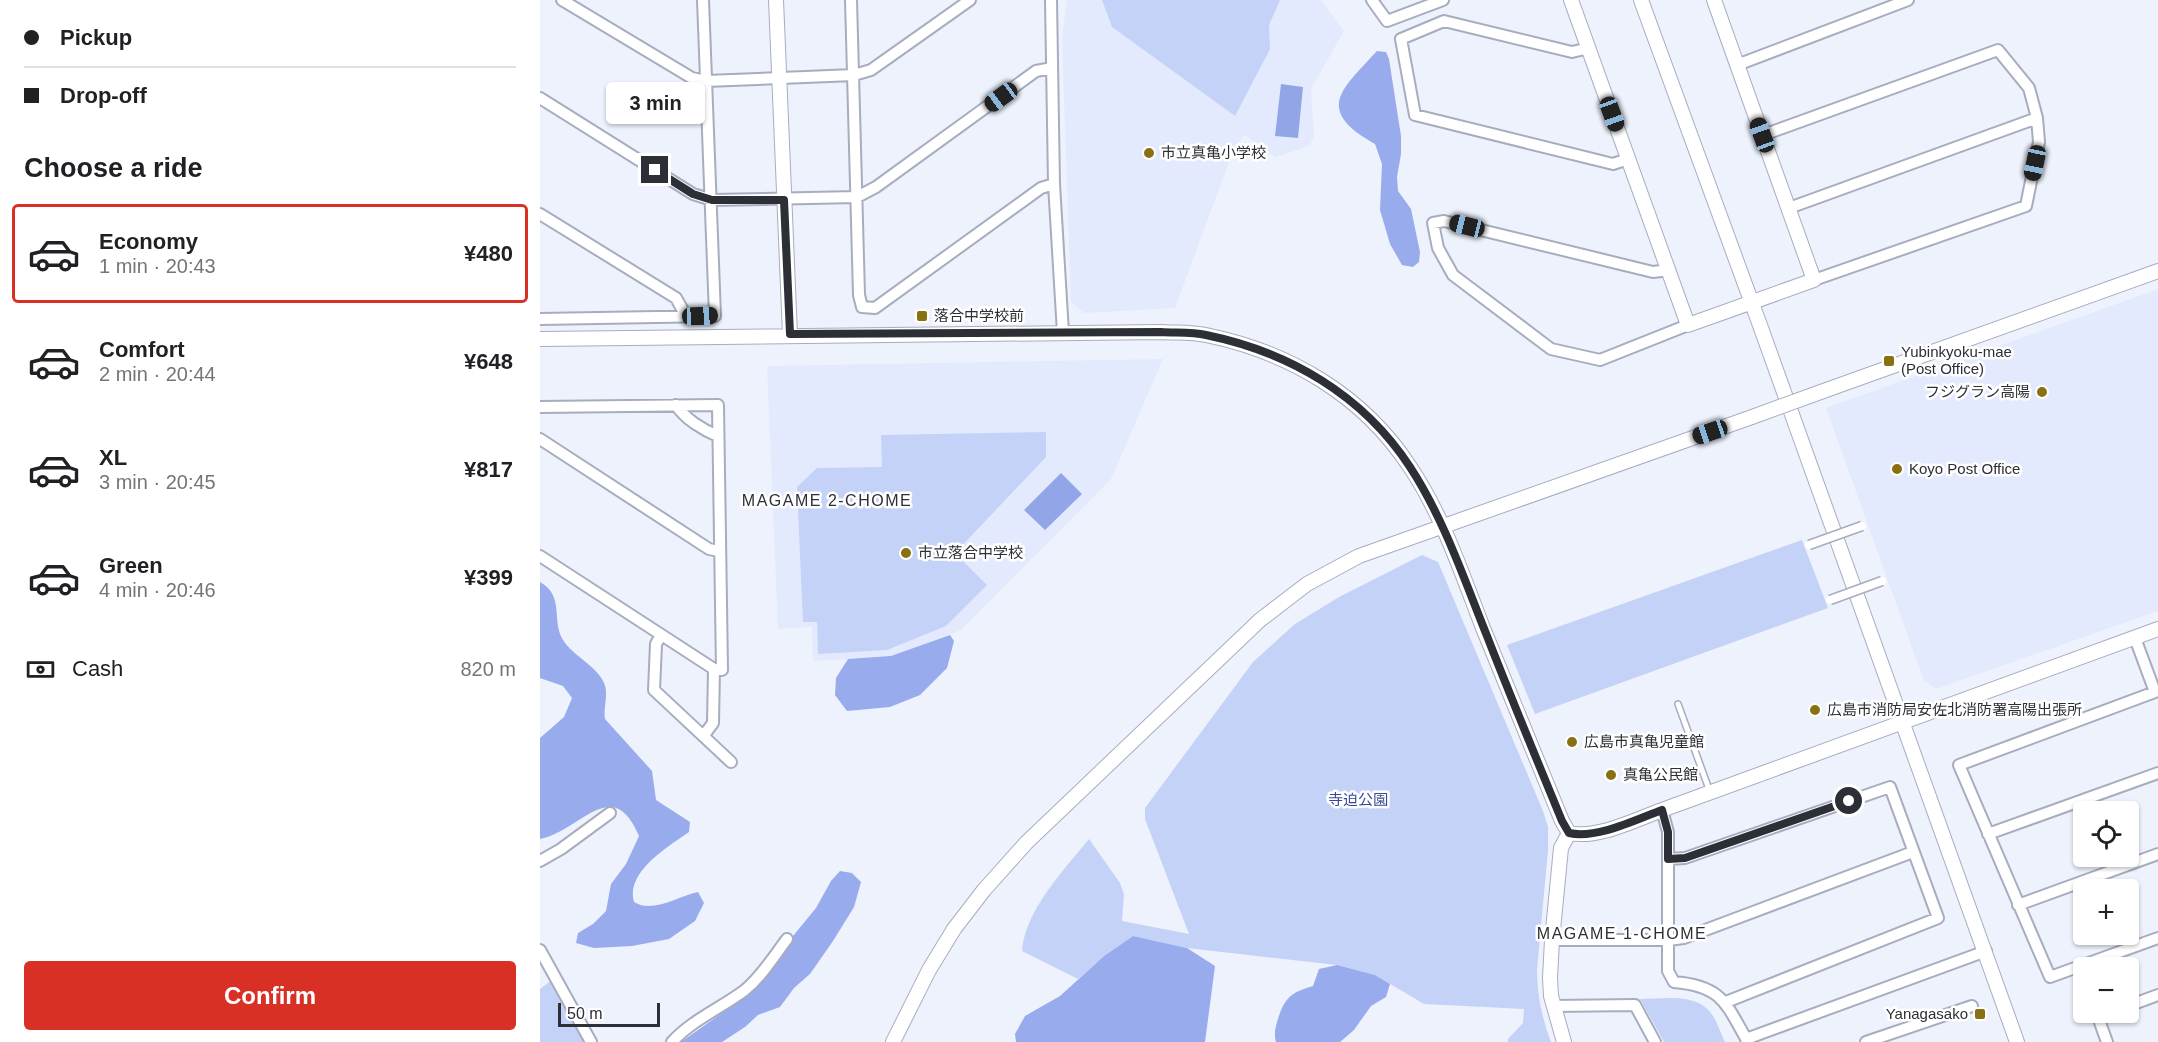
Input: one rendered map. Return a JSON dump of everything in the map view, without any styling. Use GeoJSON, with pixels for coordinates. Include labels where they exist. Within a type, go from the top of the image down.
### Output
{"type":"FeatureCollection","features":[{"type":"Feature","properties":{"kind":"street"},"geometry":{"type":"LineString","coordinates":[[562,0],[692,78],[706,81],[854,75],[871,70],[970,0]]}},
{"type":"Feature","properties":{"kind":"street"},"geometry":{"type":"LineString","coordinates":[[540,319],[715,315],[704,0]]}},
{"type":"Feature","properties":{"kind":"street"},"geometry":{"type":"LineString","coordinates":[[776,0],[790,334]]}},
{"type":"Feature","properties":{"kind":"street"},"geometry":{"type":"LineString","coordinates":[[851,0],[859,295],[862,307],[875,308],[1041,188],[1054,184]]}},
{"type":"Feature","properties":{"kind":"street"},"geometry":{"type":"LineString","coordinates":[[1051,0],[1054,184],[1063,333]]}},
{"type":"Feature","properties":{"kind":"street"},"geometry":{"type":"LineString","coordinates":[[1372,0],[1388,21],[1443,0]]}},
{"type":"Feature","properties":{"kind":"street"},"geometry":{"type":"LineString","coordinates":[[1571,0],[1688,325]]}},
{"type":"Feature","properties":{"kind":"street"},"geometry":{"type":"LineString","coordinates":[[1641,0],[1752,301],[2017,1042]]}},
{"type":"Feature","properties":{"kind":"street"},"geometry":{"type":"LineString","coordinates":[[1714,0],[1814,280]]}},
{"type":"Feature","properties":{"kind":"street"},"geometry":{"type":"LineString","coordinates":[[1737,65],[1908,0]]}},
{"type":"Feature","properties":{"kind":"street"},"geometry":{"type":"LineString","coordinates":[[1588,48],[1572,52],[1444,21],[1401,39],[1415,115],[1613,164],[1628,159]]}},
{"type":"Feature","properties":{"kind":"street"},"geometry":{"type":"LineString","coordinates":[[1669,270],[1653,272],[1444,221],[1433,223],[1438,248],[1453,275],[1551,349],[1600,360],[1752,301],[2026,206],[2039,142],[2037,118],[2029,88],[1998,50],[1762,135]]}},
{"type":"Feature","properties":{"kind":"street"},"geometry":{"type":"LineString","coordinates":[[540,98],[693,194],[712,200],[857,197],[876,186],[1036,71],[1052,68]]}},
{"type":"Feature","properties":{"kind":"street"},"geometry":{"type":"LineString","coordinates":[[1789,208],[2037,118]]}},
{"type":"Feature","properties":{"kind":"street"},"geometry":{"type":"LineString","coordinates":[[540,214],[675,298],[686,316]]}},
{"type":"Feature","properties":{"kind":"street"},"geometry":{"type":"LineString","coordinates":[[893,1042],[929,970],[954,929],[984,890],[1026,843],[1260,620],[1307,584],[1359,556],[2158,271]]}},
{"type":"Feature","properties":{"kind":"street"},"geometry":{"type":"LineString","coordinates":[[540,339],[790,334],[1161,332],[1204,335],[1252,347],[1305,369],[1343,395],[1375,422],[1410,467],[1443,526],[1562,821],[1569,833],[1580,835],[1592,834],[1662,810],[2158,630]]}},
{"type":"Feature","properties":{"kind":"street"},"geometry":{"type":"LineString","coordinates":[[676,405],[680,412],[708,432],[718,436]]}},
{"type":"Feature","properties":{"kind":"street"},"geometry":{"type":"LineString","coordinates":[[540,407],[718,405],[722,670],[714,669],[540,556]]}},
{"type":"Feature","properties":{"kind":"street"},"geometry":{"type":"LineString","coordinates":[[540,439],[709,549],[719,551]]}},
{"type":"Feature","properties":{"kind":"street"},"geometry":{"type":"LineString","coordinates":[[1809,545],[1862,526]]}},
{"type":"Feature","properties":{"kind":"street"},"geometry":{"type":"LineString","coordinates":[[1830,600],[1882,580]]}},
{"type":"Feature","properties":{"kind":"street"},"geometry":{"type":"LineString","coordinates":[[662,635],[656,644],[654,690],[731,762]]}},
{"type":"Feature","properties":{"kind":"street"},"geometry":{"type":"LineString","coordinates":[[2135,638],[2155,692],[1959,765],[2050,977],[2158,938]]}},
{"type":"Feature","properties":{"kind":"street"},"geometry":{"type":"LineString","coordinates":[[704,735],[713,723],[714,669]]}},
{"type":"Feature","properties":{"kind":"street"},"geometry":{"type":"LineString","coordinates":[[1988,834],[2158,773]]}},
{"type":"Feature","properties":{"kind":"street"},"geometry":{"type":"LineString","coordinates":[[1668,859],[1685,858],[1890,787],[1938,918],[1726,1002]]}},
{"type":"Feature","properties":{"kind":"street"},"geometry":{"type":"LineString","coordinates":[[1662,810],[1668,832],[1668,971],[1674,982],[1694,984],[1726,1002],[1747,1040],[1986,951]]}},
{"type":"Feature","properties":{"kind":"street"},"geometry":{"type":"LineString","coordinates":[[540,861],[561,849],[610,813]]}},
{"type":"Feature","properties":{"kind":"street"},"geometry":{"type":"LineString","coordinates":[[1564,1042],[1553,1006],[1550,978],[1561,848],[1569,833]]}},
{"type":"Feature","properties":{"kind":"street"},"geometry":{"type":"LineString","coordinates":[[1552,940],[1683,938],[1914,852]]}},
{"type":"Feature","properties":{"kind":"street"},"geometry":{"type":"LineString","coordinates":[[2018,905],[2158,854]]}},
{"type":"Feature","properties":{"kind":"street"},"geometry":{"type":"LineString","coordinates":[[672,1042],[708,1013],[746,989],[787,939]]}},
{"type":"Feature","properties":{"kind":"street"},"geometry":{"type":"LineString","coordinates":[[540,950],[591,1042]]}},
{"type":"Feature","properties":{"kind":"street"},"geometry":{"type":"LineString","coordinates":[[2139,1002],[2158,995]]}},
{"type":"Feature","properties":{"kind":"street"},"geometry":{"type":"LineString","coordinates":[[1553,1006],[1635,1005],[1655,1042]]}},
{"type":"Feature","properties":{"kind":"street"},"geometry":{"type":"LineString","coordinates":[[1866,1042],[1972,1006]]}},
{"type":"Feature","properties":{"kind":"street"},"geometry":{"type":"LineString","coordinates":[[2100,1023],[2107,1042]]}},
{"type":"Feature","properties":{"kind":"lane"},"geometry":{"type":"LineString","coordinates":[[1678,704],[1710,792]]}},
{"type":"Feature","properties":{"kind":"shaded area","name":"市立真亀小学校"},"geometry":{"type":"Polygon","coordinates":[[[1067,0],[1321,0],[1344,31],[1311,89],[1314,137],[1309,146],[1276,157],[1244,135],[1234,149],[1175,308],[1084,313],[1071,302],[1062,38],[1067,0]]]}},
{"type":"Feature","properties":{"kind":"shaded area"},"geometry":{"type":"Polygon","coordinates":[[[1377,51],[1386,52],[1389,59],[1401,136],[1398,191],[1411,209],[1420,252],[1419,262],[1413,267],[1402,265],[1390,244],[1380,210],[1382,164],[1375,144],[1356,132],[1345,121],[1339,110],[1344,89],[1377,51]]]}},
{"type":"Feature","properties":{"kind":"shaded area"},"geometry":{"type":"Polygon","coordinates":[[[1281,84],[1303,87],[1298,138],[1275,136],[1281,84]]]}},
{"type":"Feature","properties":{"kind":"shaded area"},"geometry":{"type":"Polygon","coordinates":[[[2158,289],[2158,611],[1936,689],[1924,681],[1826,408],[2158,289]]]}},
{"type":"Feature","properties":{"kind":"shaded area","name":"市立落合中学校"},"geometry":{"type":"Polygon","coordinates":[[[1163,359],[1111,479],[961,630],[891,657],[813,661],[812,627],[778,629],[767,366],[1163,359]]]}},
{"type":"Feature","properties":{"kind":"shaded area"},"geometry":{"type":"Polygon","coordinates":[[[1061,473],[1082,494],[1045,530],[1024,510],[1061,473]]]}},
{"type":"Feature","properties":{"kind":"shaded area"},"geometry":{"type":"Polygon","coordinates":[[[540,582],[548,588],[555,601],[563,640],[601,677],[604,683],[605,719],[652,771],[656,800],[690,822],[689,832],[660,852],[642,870],[633,891],[634,902],[649,906],[698,892],[704,903],[695,921],[669,939],[632,946],[594,948],[576,943],[578,933],[593,924],[606,911],[611,884],[626,864],[639,836],[629,818],[618,809],[607,807],[595,811],[555,834],[540,839],[540,738],[564,717],[572,698],[563,686],[540,678],[540,582]]]}},
{"type":"Feature","properties":{"kind":"shaded area"},"geometry":{"type":"Polygon","coordinates":[[[950,635],[954,641],[947,668],[920,695],[890,707],[847,711],[835,695],[836,678],[848,659],[891,656],[950,635]]]}},
{"type":"Feature","properties":{"kind":"shaded area"},"geometry":{"type":"Polygon","coordinates":[[[840,871],[852,873],[861,882],[854,907],[810,974],[794,988],[780,1007],[758,1015],[745,1027],[722,1042],[681,1042],[749,994],[816,908],[831,881],[840,871]]]}},
{"type":"Feature","properties":{"kind":"shaded area"},"geometry":{"type":"Polygon","coordinates":[[[1133,936],[1187,948],[1215,966],[1205,1042],[1016,1042],[1015,1034],[1025,1016],[1060,996],[1104,956],[1133,936]]]}},
{"type":"Feature","properties":{"kind":"shaded area"},"geometry":{"type":"Polygon","coordinates":[[[1337,965],[1375,975],[1390,984],[1386,997],[1371,1006],[1354,1030],[1340,1042],[1276,1042],[1276,1025],[1285,1002],[1298,991],[1313,986],[1319,969],[1337,965]]]}},
{"type":"Feature","properties":{"kind":"green space"},"geometry":{"type":"Polygon","coordinates":[[[1102,0],[1280,0],[1269,25],[1270,49],[1235,116],[1112,27],[1102,0]]]}},
{"type":"Feature","properties":{"kind":"green space"},"geometry":{"type":"Polygon","coordinates":[[[1046,432],[1046,457],[955,553],[987,585],[946,626],[887,650],[818,654],[817,622],[803,622],[797,487],[817,468],[882,467],[881,435],[1046,432]]]}},
{"type":"Feature","properties":{"kind":"green space"},"geometry":{"type":"Polygon","coordinates":[[[1802,540],[1828,608],[1535,714],[1507,645],[1802,540]]]}},
{"type":"Feature","properties":{"kind":"green space","name":"寺迫公園"},"geometry":{"type":"Polygon","coordinates":[[[1422,555],[1438,562],[1548,827],[1537,970],[1541,1006],[1551,1042],[1508,1042],[1508,1039],[1523,1023],[1524,1009],[1424,1004],[1375,975],[1337,965],[1187,948],[1133,936],[1104,956],[1078,979],[1022,951],[1030,921],[1038,906],[1047,891],[1089,839],[1120,883],[1124,894],[1122,921],[1189,934],[1145,819],[1145,808],[1253,662],[1295,624],[1339,597],[1422,555]]]}},
{"type":"Feature","properties":{"kind":"green space"},"geometry":{"type":"Polygon","coordinates":[[[552,980],[584,1042],[540,1042],[540,989],[552,980]]]}},
{"type":"Feature","properties":{"kind":"green space"},"geometry":{"type":"Polygon","coordinates":[[[1680,998],[1699,1003],[1713,1016],[1725,1042],[1664,1042],[1640,999],[1680,998]]]}},
{"type":"Feature","properties":{"kind":"place","name":"市立真亀小学校"},"geometry":{"type":"Point","coordinates":[1149,153]}},
{"type":"Feature","properties":{"kind":"place","name":"落合中学校前"},"geometry":{"type":"Point","coordinates":[922,316]}},
{"type":"Feature","properties":{"kind":"place","name":"Yubinkyoku-mae (Post Office)"},"geometry":{"type":"Point","coordinates":[1889,361]}},
{"type":"Feature","properties":{"kind":"place","name":"フジグラン高陽"},"geometry":{"type":"Point","coordinates":[2042,392]}},
{"type":"Feature","properties":{"kind":"place","name":"Koyo Post Office"},"geometry":{"type":"Point","coordinates":[1897,469]}},
{"type":"Feature","properties":{"kind":"place","name":"市立落合中学校"},"geometry":{"type":"Point","coordinates":[906,553]}},
{"type":"Feature","properties":{"kind":"place","name":"広島市消防局安佐北消防署高陽出張所"},"geometry":{"type":"Point","coordinates":[1815,710]}},
{"type":"Feature","properties":{"kind":"place","name":"広島市真亀児童館"},"geometry":{"type":"Point","coordinates":[1572,742]}},
{"type":"Feature","properties":{"kind":"place","name":"真亀公民館"},"geometry":{"type":"Point","coordinates":[1611,775]}},
{"type":"Feature","properties":{"kind":"place","name":"Yanagasako"},"geometry":{"type":"Point","coordinates":[1980,1014]}},
{"type":"Feature","properties":{"kind":"district","name":"MAGAME 2-CHOME"},"geometry":{"type":"Point","coordinates":[827,500]}},
{"type":"Feature","properties":{"kind":"district","name":"MAGAME 1-CHOME"},"geometry":{"type":"Point","coordinates":[1622,933]}},
{"type":"Feature","properties":{"kind":"route"},"geometry":{"type":"LineString","coordinates":[[655,170],[693,194],[712,200],[784,200],[790,334],[1161,332],[1204,335],[1252,347],[1305,369],[1343,395],[1375,422],[1410,467],[1443,526],[1507,687],[1569,833],[1592,834],[1662,810],[1668,832],[1668,859],[1685,858],[1849,801]]}}]}
